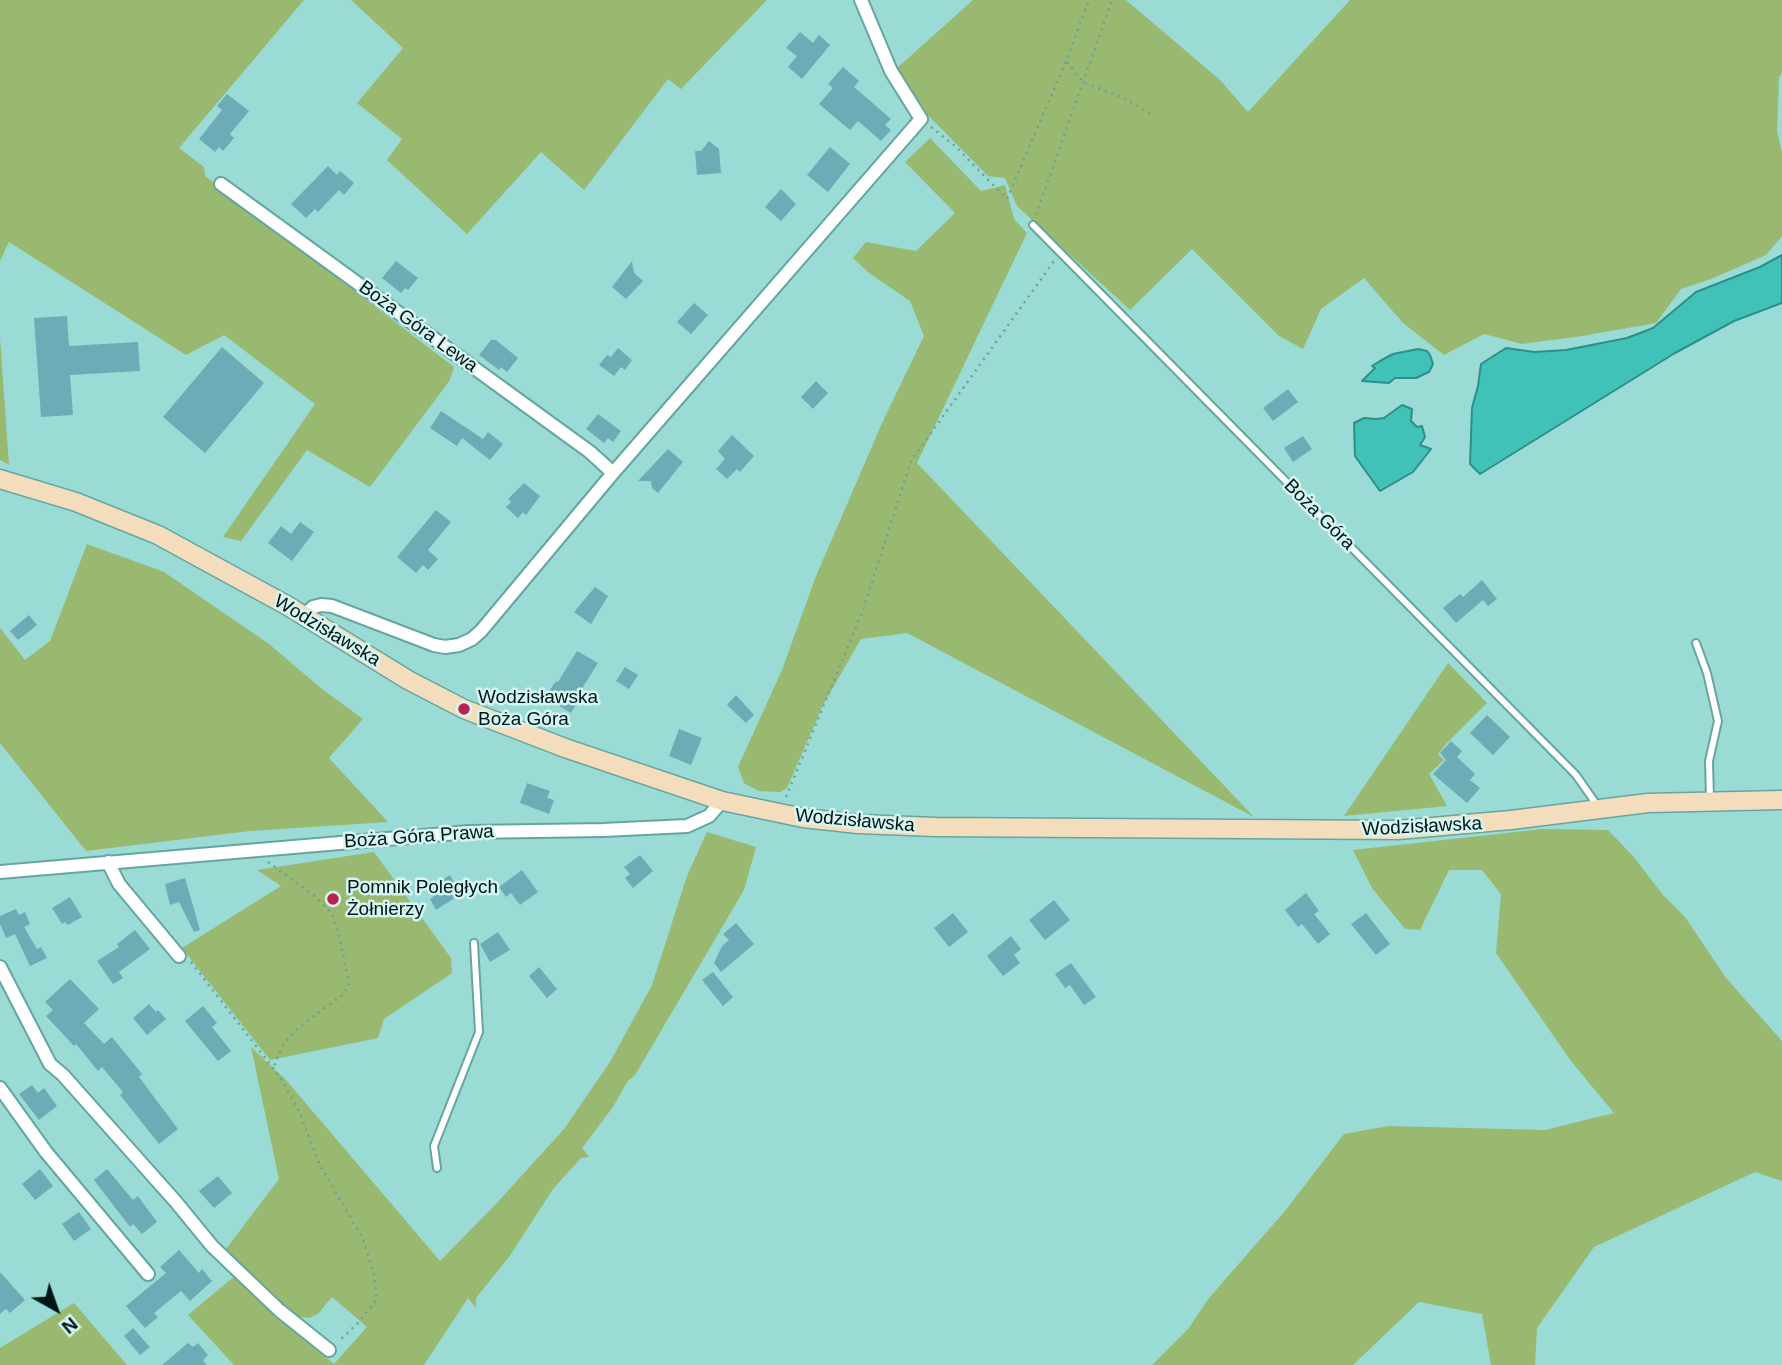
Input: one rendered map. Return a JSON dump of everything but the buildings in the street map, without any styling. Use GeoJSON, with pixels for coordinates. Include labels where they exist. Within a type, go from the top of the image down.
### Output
{"type":"FeatureCollection","features":[{"type":"Feature","properties":{"kind":"main road","name":"Wodzisławska"},"geometry":{"type":"LineString","coordinates":[[0,479],[76,502],[158,535],[303,616],[408,680],[464,709],[565,748],[722,801],[779,814],[858,824],[936,827],[1318,831],[1432,828],[1648,803],[1782,800]]}},
{"type":"Feature","properties":{"kind":"street"},"geometry":{"type":"LineString","coordinates":[[303,616],[313,607],[332,606],[445,647],[459,645],[481,631],[613,473],[920,119],[891,71],[861,0]]}},
{"type":"Feature","properties":{"kind":"street","name":"Boża Góra Lewa"},"geometry":{"type":"LineString","coordinates":[[221,184],[590,452],[613,473]]}},
{"type":"Feature","properties":{"kind":"street","name":"Boża Góra Prawa"},"geometry":{"type":"LineString","coordinates":[[0,872],[470,832],[687,826],[709,816],[722,801]]}},
{"type":"Feature","properties":{"kind":"street"},"geometry":{"type":"LineString","coordinates":[[107,862],[119,884],[179,956]]}},
{"type":"Feature","properties":{"kind":"street"},"geometry":{"type":"LineString","coordinates":[[0,967],[50,1064],[116,1133],[212,1246],[279,1310],[330,1350]]}},
{"type":"Feature","properties":{"kind":"street"},"geometry":{"type":"LineString","coordinates":[[0,1088],[46,1152],[148,1274]]}},
{"type":"Feature","properties":{"kind":"lane","name":"Boża Góra"},"geometry":{"type":"LineString","coordinates":[[1033,225],[1576,775],[1600,809]]}},
{"type":"Feature","properties":{"kind":"lane"},"geometry":{"type":"LineString","coordinates":[[1696,643],[1707,673],[1718,721],[1709,761],[1710,802]]}},
{"type":"Feature","properties":{"kind":"lane"},"geometry":{"type":"LineString","coordinates":[[437,1168],[435,1146],[479,1032],[474,943]]}},
{"type":"Feature","properties":{"kind":"path"},"geometry":{"type":"LineString","coordinates":[[920,119],[955,146],[1007,199],[1089,0]]}},
{"type":"Feature","properties":{"kind":"path"},"geometry":{"type":"LineString","coordinates":[[1033,225],[1112,0]]}},
{"type":"Feature","properties":{"kind":"path"},"geometry":{"type":"LineString","coordinates":[[1066,61],[1083,82],[1126,99],[1152,115]]}},
{"type":"Feature","properties":{"kind":"path"},"geometry":{"type":"LineString","coordinates":[[779,814],[863,610],[911,461],[1054,261]]}},
{"type":"Feature","properties":{"kind":"path"},"geometry":{"type":"LineString","coordinates":[[252,852],[315,896],[332,914],[349,983],[344,994],[288,1038],[274,1067]]}},
{"type":"Feature","properties":{"kind":"path"},"geometry":{"type":"LineString","coordinates":[[192,962],[274,1067],[299,1111],[319,1163],[363,1239],[374,1275],[377,1299],[359,1322],[330,1350]]}},
{"type":"Feature","properties":{"kind":"green space"},"geometry":{"type":"Polygon","coordinates":[[[0,0],[304,0],[179,148],[204,167],[205,176],[454,367],[450,380],[370,487],[307,450],[241,541],[223,537],[315,404],[224,335],[186,355],[9,242],[0,261],[0,0]]]}},
{"type":"Feature","properties":{"kind":"green space"},"geometry":{"type":"Polygon","coordinates":[[[351,0],[767,0],[681,89],[668,79],[584,190],[541,152],[467,234],[387,160],[402,139],[357,103],[403,48],[351,0]]]}},
{"type":"Feature","properties":{"kind":"green space"},"geometry":{"type":"Polygon","coordinates":[[[973,0],[1126,0],[1220,80],[1248,112],[1350,0],[1782,0],[1782,72],[1779,78],[1777,131],[1782,153],[1782,236],[1766,255],[1681,289],[1656,323],[1522,344],[1484,334],[1444,355],[1403,323],[1364,278],[1321,309],[1303,349],[1279,336],[1192,249],[1130,310],[1017,206],[1005,178],[988,176],[917,104],[896,69],[973,0]]]}},
{"type":"Feature","properties":{"kind":"green space"},"geometry":{"type":"Polygon","coordinates":[[[930,138],[981,191],[1005,185],[1014,219],[1027,233],[917,463],[1254,817],[907,633],[861,639],[823,705],[787,788],[780,792],[759,791],[744,783],[738,767],[782,670],[816,576],[883,421],[924,336],[910,301],[869,273],[853,258],[866,242],[916,251],[955,213],[905,162],[930,138]]]}},
{"type":"Feature","properties":{"kind":"green space"},"geometry":{"type":"Polygon","coordinates":[[[0,338],[9,465],[0,460],[0,338]]]}},
{"type":"Feature","properties":{"kind":"green space"},"geometry":{"type":"Polygon","coordinates":[[[87,544],[164,572],[269,644],[322,689],[363,719],[329,758],[388,822],[250,831],[86,851],[0,743],[0,628],[25,660],[50,641],[87,544]]]}},
{"type":"Feature","properties":{"kind":"green space"},"geometry":{"type":"Polygon","coordinates":[[[1448,663],[1487,703],[1446,744],[1438,754],[1444,760],[1429,774],[1447,806],[1344,816],[1448,663]]]}},
{"type":"Feature","properties":{"kind":"green space"},"geometry":{"type":"Polygon","coordinates":[[[1543,829],[1608,830],[1685,917],[1726,978],[1782,1041],[1782,1181],[1755,1172],[1594,1247],[1537,1328],[1535,1365],[1491,1365],[1482,1314],[1419,1302],[1353,1365],[1152,1365],[1188,1329],[1209,1298],[1285,1211],[1344,1134],[1388,1126],[1545,1130],[1614,1113],[1571,1061],[1496,953],[1501,894],[1482,870],[1449,870],[1420,930],[1405,929],[1372,888],[1353,850],[1543,829]]]}},
{"type":"Feature","properties":{"kind":"green space"},"geometry":{"type":"Polygon","coordinates":[[[707,832],[756,847],[744,890],[635,1075],[627,1082],[613,1107],[582,1148],[589,1157],[581,1158],[553,1189],[509,1257],[476,1298],[476,1308],[468,1298],[424,1365],[234,1365],[188,1315],[235,1276],[334,1364],[367,1327],[332,1297],[318,1314],[309,1318],[298,1317],[226,1249],[279,1179],[251,1047],[286,1080],[440,1261],[564,1129],[610,1062],[652,985],[687,876],[707,832]]]}},
{"type":"Feature","properties":{"kind":"green space"},"geometry":{"type":"Polygon","coordinates":[[[374,852],[451,958],[452,973],[384,1019],[378,1038],[270,1060],[182,948],[281,886],[257,870],[374,852]]]}},
{"type":"Feature","properties":{"kind":"green space"},"geometry":{"type":"Polygon","coordinates":[[[74,1303],[127,1365],[0,1365],[0,1348],[74,1303]]]}},
{"type":"Feature","properties":{"kind":"water"},"geometry":{"type":"Polygon","coordinates":[[[1782,255],[1782,303],[1734,321],[1675,353],[1480,474],[1470,464],[1472,408],[1481,364],[1506,348],[1534,352],[1566,350],[1627,338],[1653,328],[1696,292],[1760,267],[1782,255]]]}},
{"type":"Feature","properties":{"kind":"water"},"geometry":{"type":"Polygon","coordinates":[[[1418,349],[1427,351],[1430,355],[1433,364],[1429,372],[1416,378],[1395,378],[1389,383],[1362,381],[1375,368],[1372,366],[1380,361],[1393,354],[1418,349]]]}},
{"type":"Feature","properties":{"kind":"water"},"geometry":{"type":"Polygon","coordinates":[[[1402,405],[1412,409],[1411,421],[1417,427],[1422,426],[1425,437],[1420,445],[1431,449],[1413,472],[1380,491],[1355,456],[1354,423],[1364,418],[1384,418],[1402,405]]]}},
{"type":"Feature","properties":{"kind":"place","name":"Wodzisławska Boża Góra"},"geometry":{"type":"Point","coordinates":[464,709]}},
{"type":"Feature","properties":{"kind":"place","name":"Pomnik Poległych Żołnierzy"},"geometry":{"type":"Point","coordinates":[333,899]}}]}
